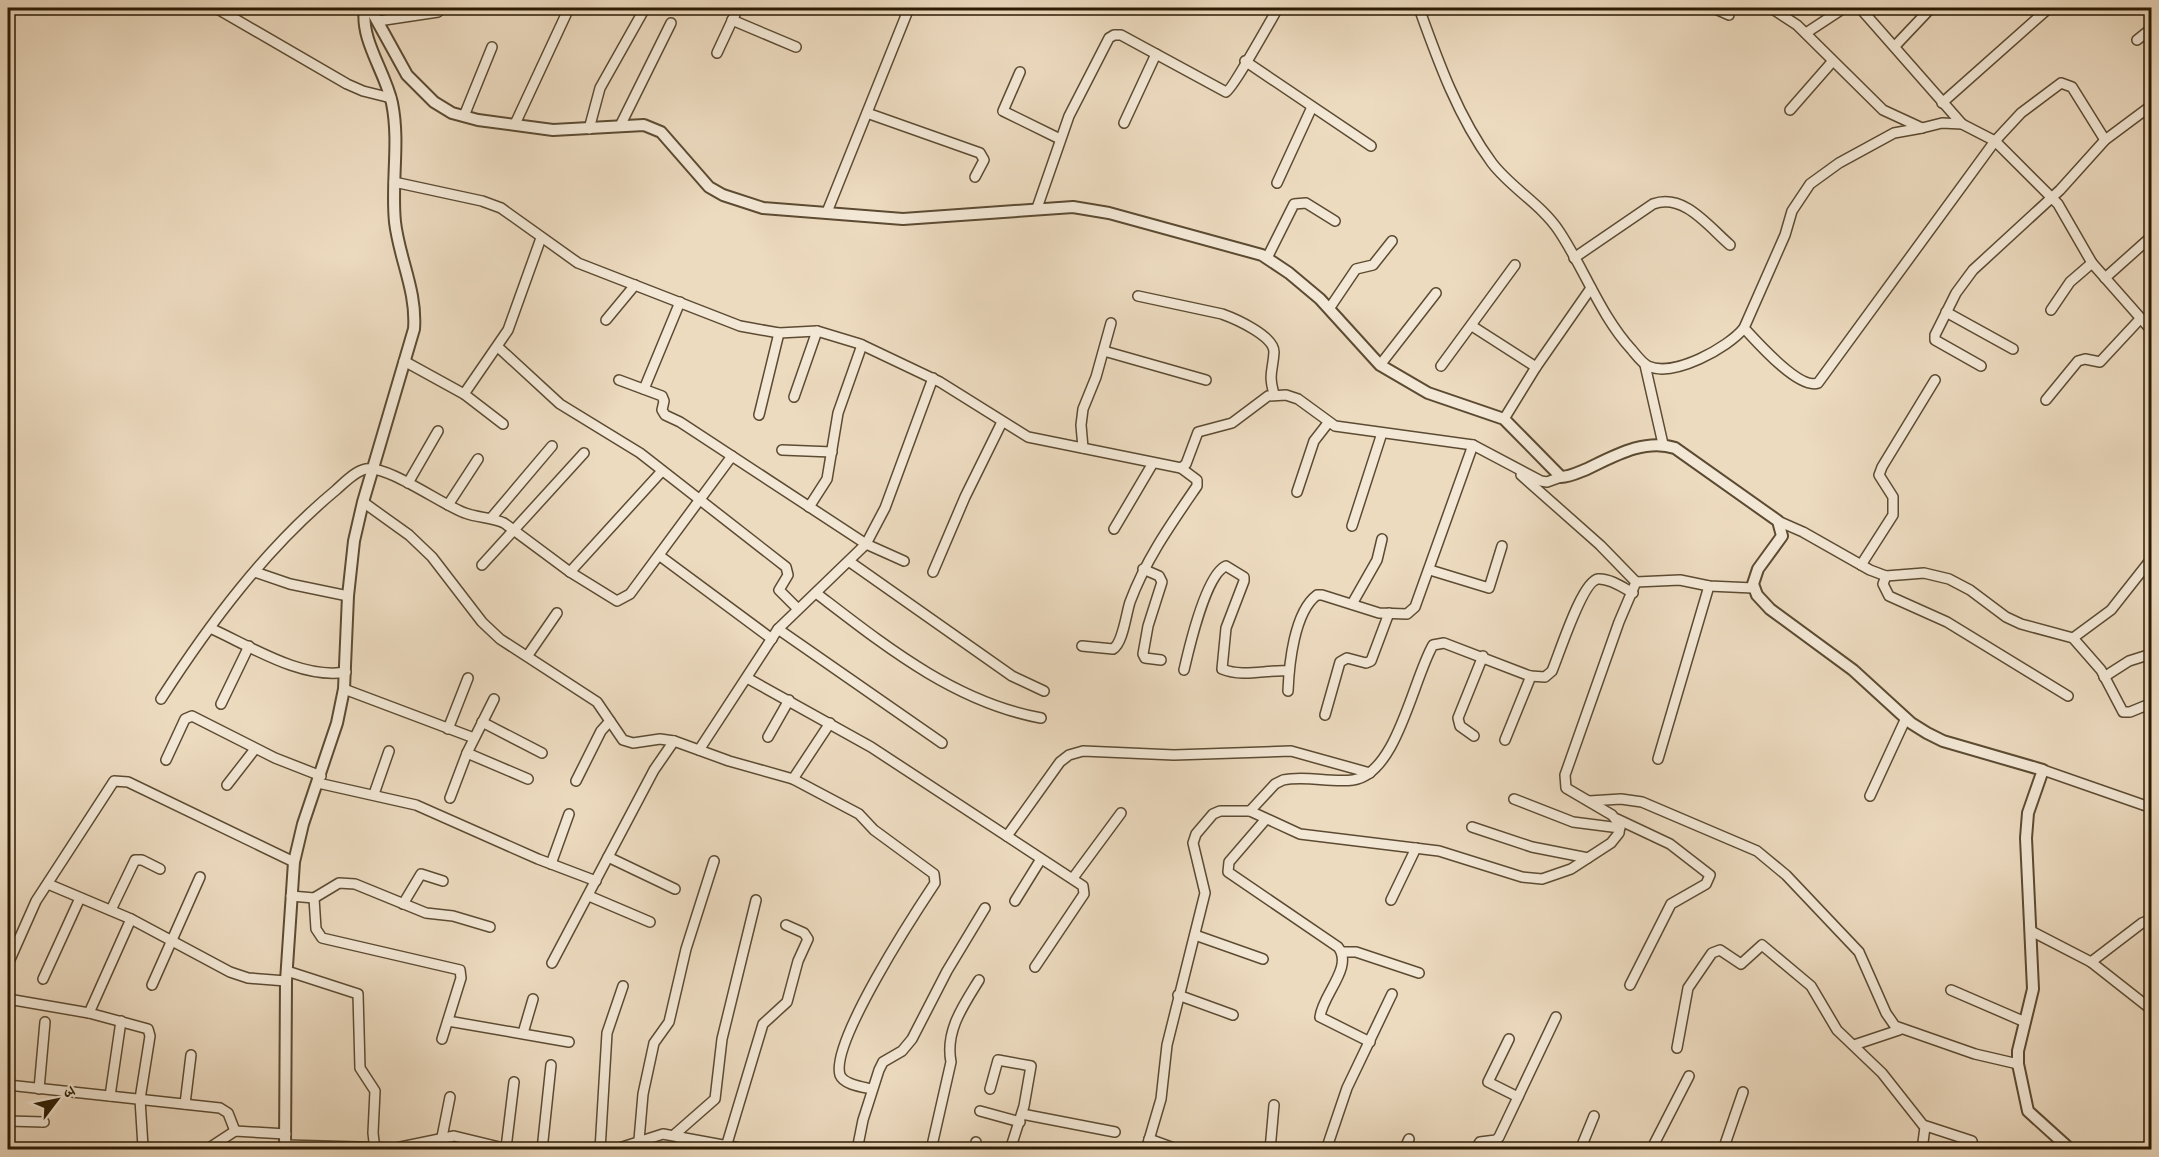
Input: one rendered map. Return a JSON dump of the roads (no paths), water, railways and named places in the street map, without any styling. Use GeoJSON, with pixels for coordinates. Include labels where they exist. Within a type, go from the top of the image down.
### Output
{"type":"FeatureCollection","features":[{"type":"Feature","properties":{"kind":"street"},"geometry":{"type":"LineString","coordinates":[[216,8],[347,84],[390,98]]}},
{"type":"Feature","properties":{"kind":"street"},"geometry":{"type":"LineString","coordinates":[[317,8],[366,8],[378,21],[385,39],[407,75],[434,102],[452,113],[553,130],[644,125],[661,132],[695,174],[723,195],[763,208],[827,212],[866,218],[903,219],[1073,207],[1109,213],[1267,258],[1289,273],[1329,309],[1380,365],[1428,393],[1504,419],[1561,477]]}},
{"type":"Feature","properties":{"kind":"street"},"geometry":{"type":"LineString","coordinates":[[285,1143],[286,976],[294,862],[303,824],[319,780],[344,689],[348,596],[354,541],[372,469],[404,361],[415,312],[399,248],[394,182],[395,132],[390,98],[365,31],[366,8]]}},
{"type":"Feature","properties":{"kind":"street"},"geometry":{"type":"LineString","coordinates":[[515,124],[569,8]]}},
{"type":"Feature","properties":{"kind":"street"},"geometry":{"type":"LineString","coordinates":[[589,129],[600,88],[645,8]]}},
{"type":"Feature","properties":{"kind":"street"},"geometry":{"type":"LineString","coordinates":[[717,53],[738,8]]}},
{"type":"Feature","properties":{"kind":"street"},"geometry":{"type":"LineString","coordinates":[[827,212],[909,8]]}},
{"type":"Feature","properties":{"kind":"street"},"geometry":{"type":"LineString","coordinates":[[1037,208],[1068,116],[1109,38],[1114,34],[1121,35],[1226,92],[1234,86],[1245,61],[1278,8]]}},
{"type":"Feature","properties":{"kind":"street"},"geometry":{"type":"LineString","coordinates":[[1419,8],[1440,67],[1473,134],[1493,164],[1558,230],[1612,329],[1645,365],[1659,370],[1695,360],[1731,342],[1744,328],[1785,235],[1792,211],[1810,184],[1839,163],[1894,133],[1942,123],[1962,124]]}},
{"type":"Feature","properties":{"kind":"street"},"geometry":{"type":"LineString","coordinates":[[1713,8],[1729,15]]}},
{"type":"Feature","properties":{"kind":"street"},"geometry":{"type":"LineString","coordinates":[[1775,8],[1806,33],[1832,62],[1883,110],[1922,128]]}},
{"type":"Feature","properties":{"kind":"street"},"geometry":{"type":"LineString","coordinates":[[1806,33],[1844,8]]}},
{"type":"Feature","properties":{"kind":"street"},"geometry":{"type":"LineString","coordinates":[[1860,8],[1962,124],[1995,141],[2052,197],[2092,263],[2151,332]]}},
{"type":"Feature","properties":{"kind":"street"},"geometry":{"type":"LineString","coordinates":[[1895,46],[1931,8]]}},
{"type":"Feature","properties":{"kind":"street"},"geometry":{"type":"LineString","coordinates":[[1942,103],[1997,57],[2049,8]]}},
{"type":"Feature","properties":{"kind":"street"},"geometry":{"type":"LineString","coordinates":[[378,21],[438,12]]}},
{"type":"Feature","properties":{"kind":"street"},"geometry":{"type":"LineString","coordinates":[[732,20],[796,47]]}},
{"type":"Feature","properties":{"kind":"street"},"geometry":{"type":"LineString","coordinates":[[620,126],[671,23]]}},
{"type":"Feature","properties":{"kind":"street"},"geometry":{"type":"LineString","coordinates":[[2137,40],[2151,28]]}},
{"type":"Feature","properties":{"kind":"street"},"geometry":{"type":"LineString","coordinates":[[464,116],[492,47]]}},
{"type":"Feature","properties":{"kind":"street"},"geometry":{"type":"LineString","coordinates":[[1124,123],[1156,54]]}},
{"type":"Feature","properties":{"kind":"street"},"geometry":{"type":"LineString","coordinates":[[1245,61],[1371,146]]}},
{"type":"Feature","properties":{"kind":"street"},"geometry":{"type":"LineString","coordinates":[[1790,110],[1832,62]]}},
{"type":"Feature","properties":{"kind":"street"},"geometry":{"type":"LineString","coordinates":[[1020,72],[1003,111],[1060,139]]}},
{"type":"Feature","properties":{"kind":"street"},"geometry":{"type":"LineString","coordinates":[[1744,328],[1767,354],[1807,383],[1818,383],[1995,141],[2021,113],[2061,83],[2072,87],[2105,140]]}},
{"type":"Feature","properties":{"kind":"street"},"geometry":{"type":"LineString","coordinates":[[1981,366],[1935,340],[1935,335],[1946,312],[1973,270],[2052,197],[2105,140],[2151,105]]}},
{"type":"Feature","properties":{"kind":"street"},"geometry":{"type":"LineString","coordinates":[[1277,183],[1312,107]]}},
{"type":"Feature","properties":{"kind":"street"},"geometry":{"type":"LineString","coordinates":[[867,113],[980,153],[984,160],[975,177]]}},
{"type":"Feature","properties":{"kind":"street"},"geometry":{"type":"LineString","coordinates":[[394,182],[482,201],[501,208],[578,263],[754,331],[779,333],[818,330],[862,345],[933,378],[1028,437],[1181,468],[1197,480],[1197,486],[1143,568],[1125,616],[1119,644],[1113,649],[1082,646]]}},
{"type":"Feature","properties":{"kind":"street"},"geometry":{"type":"LineString","coordinates":[[1574,258],[1653,204],[1664,200],[1675,201],[1685,207],[1730,245]]}},
{"type":"Feature","properties":{"kind":"street"},"geometry":{"type":"LineString","coordinates":[[1267,258],[1294,204],[1306,203],[1335,221]]}},
{"type":"Feature","properties":{"kind":"street"},"geometry":{"type":"LineString","coordinates":[[2104,278],[2151,236]]}},
{"type":"Feature","properties":{"kind":"street"},"geometry":{"type":"LineString","coordinates":[[464,394],[498,346],[517,309],[541,238]]}},
{"type":"Feature","properties":{"kind":"street"},"geometry":{"type":"LineString","coordinates":[[1329,309],[1356,269],[1374,265],[1392,241]]}},
{"type":"Feature","properties":{"kind":"street"},"geometry":{"type":"LineString","coordinates":[[2051,310],[2070,282],[2092,263]]}},
{"type":"Feature","properties":{"kind":"street"},"geometry":{"type":"LineString","coordinates":[[1441,366],[1515,265]]}},
{"type":"Feature","properties":{"kind":"street"},"geometry":{"type":"LineString","coordinates":[[606,320],[635,285]]}},
{"type":"Feature","properties":{"kind":"street"},"geometry":{"type":"LineString","coordinates":[[1504,419],[1536,367],[1591,288]]}},
{"type":"Feature","properties":{"kind":"street"},"geometry":{"type":"LineString","coordinates":[[1380,365],[1436,292]]}},
{"type":"Feature","properties":{"kind":"street"},"geometry":{"type":"LineString","coordinates":[[1138,296],[1236,318],[1261,335],[1272,343],[1274,350],[1270,370],[1274,394]]}},
{"type":"Feature","properties":{"kind":"street"},"geometry":{"type":"LineString","coordinates":[[644,389],[680,302]]}},
{"type":"Feature","properties":{"kind":"street"},"geometry":{"type":"LineString","coordinates":[[1946,312],[2013,349]]}},
{"type":"Feature","properties":{"kind":"street"},"geometry":{"type":"LineString","coordinates":[[2046,400],[2078,361],[2085,359],[2100,362],[2140,319]]}},
{"type":"Feature","properties":{"kind":"street"},"geometry":{"type":"LineString","coordinates":[[1083,448],[1081,417],[1104,351],[1111,323]]}},
{"type":"Feature","properties":{"kind":"street"},"geometry":{"type":"LineString","coordinates":[[1472,326],[1536,367]]}},
{"type":"Feature","properties":{"kind":"street"},"geometry":{"type":"LineString","coordinates":[[794,397],[818,330]]}},
{"type":"Feature","properties":{"kind":"street"},"geometry":{"type":"LineString","coordinates":[[759,415],[779,333]]}},
{"type":"Feature","properties":{"kind":"street"},"geometry":{"type":"LineString","coordinates":[[809,507],[827,479],[838,413],[862,345]]}},
{"type":"Feature","properties":{"kind":"street"},"geometry":{"type":"LineString","coordinates":[[498,346],[560,404],[611,434],[786,567],[788,575],[779,590],[797,608]]}},
{"type":"Feature","properties":{"kind":"street"},"geometry":{"type":"LineString","coordinates":[[1104,351],[1206,380]]}},
{"type":"Feature","properties":{"kind":"street"},"geometry":{"type":"LineString","coordinates":[[404,361],[464,394],[503,424]]}},
{"type":"Feature","properties":{"kind":"street"},"geometry":{"type":"LineString","coordinates":[[1645,365],[1663,444]]}},
{"type":"Feature","properties":{"kind":"street"},"geometry":{"type":"LineString","coordinates":[[699,750],[778,629],[797,608],[850,562],[866,543],[885,508],[933,378]]}},
{"type":"Feature","properties":{"kind":"street"},"geometry":{"type":"LineString","coordinates":[[619,380],[664,398],[662,410],[665,415],[866,543],[904,561]]}},
{"type":"Feature","properties":{"kind":"street"},"geometry":{"type":"LineString","coordinates":[[1861,565],[1893,515],[1893,496],[1879,475],[1882,467],[1935,380]]}},
{"type":"Feature","properties":{"kind":"street"},"geometry":{"type":"LineString","coordinates":[[1181,468],[1186,464],[1198,432],[1232,423],[1262,399],[1274,394],[1298,399],[1328,423],[1344,428],[1473,445],[1547,482],[1573,475],[1632,449],[1663,444],[1675,448],[1778,521],[1803,532],[1861,565],[1886,576],[1924,573],[1949,579],[1970,590],[2006,617],[2021,624],[2073,638],[2089,654],[2123,712],[2130,712],[2151,703]]}},
{"type":"Feature","properties":{"kind":"street"},"geometry":{"type":"LineString","coordinates":[[933,572],[965,496],[1002,422]]}},
{"type":"Feature","properties":{"kind":"street"},"geometry":{"type":"LineString","coordinates":[[1297,492],[1314,441],[1328,423]]}},
{"type":"Feature","properties":{"kind":"street"},"geometry":{"type":"LineString","coordinates":[[408,483],[438,431]]}},
{"type":"Feature","properties":{"kind":"street"},"geometry":{"type":"LineString","coordinates":[[1352,526],[1382,433]]}},
{"type":"Feature","properties":{"kind":"street"},"geometry":{"type":"LineString","coordinates":[[1288,691],[1294,639],[1313,598],[1322,594],[1389,613],[1411,612],[1430,570],[1473,445]]}},
{"type":"Feature","properties":{"kind":"street"},"geometry":{"type":"LineString","coordinates":[[492,517],[552,446]]}},
{"type":"Feature","properties":{"kind":"street"},"geometry":{"type":"LineString","coordinates":[[782,450],[832,452]]}},
{"type":"Feature","properties":{"kind":"street"},"geometry":{"type":"LineString","coordinates":[[482,565],[584,453]]}},
{"type":"Feature","properties":{"kind":"street"},"geometry":{"type":"LineString","coordinates":[[161,699],[210,628],[255,572],[313,510],[356,473],[372,469],[408,483],[466,513],[492,517],[616,601],[630,594],[732,456]]}},
{"type":"Feature","properties":{"kind":"street"},"geometry":{"type":"LineString","coordinates":[[1498,456],[1551,500],[1636,582],[1680,580],[1709,586],[1753,588],[1770,609],[1853,670],[1906,718],[1943,741],[2043,770],[2151,808]]}},
{"type":"Feature","properties":{"kind":"street"},"geometry":{"type":"LineString","coordinates":[[448,505],[478,459]]}},
{"type":"Feature","properties":{"kind":"street"},"geometry":{"type":"LineString","coordinates":[[1114,529],[1153,463]]}},
{"type":"Feature","properties":{"kind":"street"},"geometry":{"type":"LineString","coordinates":[[570,572],[662,471]]}},
{"type":"Feature","properties":{"kind":"street"},"geometry":{"type":"LineString","coordinates":[[363,502],[417,542],[449,578],[482,622],[500,639],[528,655],[597,702],[623,740],[633,743],[660,739],[674,741],[793,779],[858,814],[874,830],[931,871],[936,878],[880,970],[863,1002],[846,1045],[840,1068],[841,1077],[845,1082],[870,1095]]}},
{"type":"Feature","properties":{"kind":"street"},"geometry":{"type":"LineString","coordinates":[[1753,588],[1758,569],[1782,536],[1778,521]]}},
{"type":"Feature","properties":{"kind":"street"},"geometry":{"type":"LineString","coordinates":[[1352,604],[1377,560],[1382,539]]}},
{"type":"Feature","properties":{"kind":"street"},"geometry":{"type":"LineString","coordinates":[[1430,570],[1489,588],[1502,546]]}},
{"type":"Feature","properties":{"kind":"street"},"geometry":{"type":"LineString","coordinates":[[660,555],[772,639]]}},
{"type":"Feature","properties":{"kind":"street"},"geometry":{"type":"LineString","coordinates":[[2073,638],[2111,610],[2151,558]]}},
{"type":"Feature","properties":{"kind":"street"},"geometry":{"type":"LineString","coordinates":[[850,562],[1012,676],[1044,691]]}},
{"type":"Feature","properties":{"kind":"street"},"geometry":{"type":"LineString","coordinates":[[1184,670],[1203,603],[1220,570],[1226,566],[1244,577],[1244,581],[1226,628],[1222,669],[1259,674],[1267,669],[1289,671]]}},
{"type":"Feature","properties":{"kind":"street"},"geometry":{"type":"LineString","coordinates":[[1143,568],[1159,576],[1162,582],[1148,626],[1143,654],[1145,657],[1161,660]]}},
{"type":"Feature","properties":{"kind":"street"},"geometry":{"type":"LineString","coordinates":[[255,572],[290,584],[348,596]]}},
{"type":"Feature","properties":{"kind":"street"},"geometry":{"type":"LineString","coordinates":[[1886,576],[1883,584],[1889,596],[1947,622],[2068,696]]}},
{"type":"Feature","properties":{"kind":"street"},"geometry":{"type":"LineString","coordinates":[[1250,811],[1275,784],[1283,780],[1293,778],[1353,780],[1370,773],[1385,756],[1417,687],[1433,645],[1444,643],[1531,676],[1545,677],[1552,671],[1582,595],[1593,582],[1600,579],[1607,580],[1633,593]]}},
{"type":"Feature","properties":{"kind":"street"},"geometry":{"type":"LineString","coordinates":[[1630,985],[1671,904],[1706,884],[1710,875],[1670,844],[1618,824],[1589,801],[1566,788],[1565,775],[1619,622],[1636,582]]}},
{"type":"Feature","properties":{"kind":"street"},"geometry":{"type":"LineString","coordinates":[[1658,759],[1709,586]]}},
{"type":"Feature","properties":{"kind":"street"},"geometry":{"type":"LineString","coordinates":[[816,593],[921,670],[983,702],[1017,714],[1041,718]]}},
{"type":"Feature","properties":{"kind":"street"},"geometry":{"type":"LineString","coordinates":[[528,655],[557,613]]}},
{"type":"Feature","properties":{"kind":"street"},"geometry":{"type":"LineString","coordinates":[[1325,715],[1341,662],[1347,658],[1366,663],[1371,661],[1389,613]]}},
{"type":"Feature","properties":{"kind":"street"},"geometry":{"type":"LineString","coordinates":[[210,628],[317,674],[346,672]]}},
{"type":"Feature","properties":{"kind":"street"},"geometry":{"type":"LineString","coordinates":[[778,629],[942,743]]}},
{"type":"Feature","properties":{"kind":"street"},"geometry":{"type":"LineString","coordinates":[[221,704],[249,646]]}},
{"type":"Feature","properties":{"kind":"street"},"geometry":{"type":"LineString","coordinates":[[2104,677],[2129,661],[2148,655],[2151,651]]}},
{"type":"Feature","properties":{"kind":"street"},"geometry":{"type":"LineString","coordinates":[[1474,736],[1460,726],[1458,718],[1483,656]]}},
{"type":"Feature","properties":{"kind":"street"},"geometry":{"type":"LineString","coordinates":[[1505,740],[1531,676]]}},
{"type":"Feature","properties":{"kind":"street"},"geometry":{"type":"LineString","coordinates":[[448,729],[468,678]]}},
{"type":"Feature","properties":{"kind":"street"},"geometry":{"type":"LineString","coordinates":[[747,678],[830,723],[1083,886],[1084,894],[1035,967]]}},
{"type":"Feature","properties":{"kind":"street"},"geometry":{"type":"LineString","coordinates":[[344,689],[474,738]]}},
{"type":"Feature","properties":{"kind":"street"},"geometry":{"type":"LineString","coordinates":[[450,798],[467,753],[494,699]]}},
{"type":"Feature","properties":{"kind":"street"},"geometry":{"type":"LineString","coordinates":[[768,736],[789,700]]}},
{"type":"Feature","properties":{"kind":"street"},"geometry":{"type":"LineString","coordinates":[[166,760],[189,716],[319,780],[442,814],[551,864],[597,881]]}},
{"type":"Feature","properties":{"kind":"street"},"geometry":{"type":"LineString","coordinates":[[1870,796],[1906,718]]}},
{"type":"Feature","properties":{"kind":"street"},"geometry":{"type":"LineString","coordinates":[[576,781],[601,731],[610,721]]}},
{"type":"Feature","properties":{"kind":"street"},"geometry":{"type":"LineString","coordinates":[[482,722],[542,753]]}},
{"type":"Feature","properties":{"kind":"street"},"geometry":{"type":"LineString","coordinates":[[793,779],[830,723]]}},
{"type":"Feature","properties":{"kind":"street"},"geometry":{"type":"LineString","coordinates":[[552,963],[654,770],[674,741]]}},
{"type":"Feature","properties":{"kind":"street"},"geometry":{"type":"LineString","coordinates":[[227,785],[255,749]]}},
{"type":"Feature","properties":{"kind":"street"},"geometry":{"type":"LineString","coordinates":[[374,794],[388,751]]}},
{"type":"Feature","properties":{"kind":"street"},"geometry":{"type":"LineString","coordinates":[[1007,836],[1060,762],[1083,751],[1174,755],[1292,751],[1370,773]]}},
{"type":"Feature","properties":{"kind":"street"},"geometry":{"type":"LineString","coordinates":[[467,753],[528,779]]}},
{"type":"Feature","properties":{"kind":"street"},"geometry":{"type":"LineString","coordinates":[[2043,770],[2028,813],[2026,838],[2033,989],[2018,1051],[2018,1064],[2028,1111],[2071,1149]]}},
{"type":"Feature","properties":{"kind":"street"},"geometry":{"type":"LineString","coordinates":[[8,964],[36,901],[110,785],[120,780],[294,862]]}},
{"type":"Feature","properties":{"kind":"street"},"geometry":{"type":"LineString","coordinates":[[1514,799],[1573,822],[1618,824]]}},
{"type":"Feature","properties":{"kind":"street"},"geometry":{"type":"LineString","coordinates":[[1589,801],[1621,799],[1642,802],[1741,843],[1762,855],[1792,881],[1859,952],[1886,1013],[1899,1030],[1975,1054],[2018,1064]]}},
{"type":"Feature","properties":{"kind":"street"},"geometry":{"type":"LineString","coordinates":[[1146,1149],[1161,1099],[1164,1062],[1178,994],[1205,893],[1193,843],[1196,834],[1213,814],[1221,811],[1250,811],[1300,834],[1462,856],[1522,877],[1542,879],[1571,869],[1611,843],[1618,824]]}},
{"type":"Feature","properties":{"kind":"street"},"geometry":{"type":"LineString","coordinates":[[1072,878],[1121,813]]}},
{"type":"Feature","properties":{"kind":"street"},"geometry":{"type":"LineString","coordinates":[[551,864],[569,814]]}},
{"type":"Feature","properties":{"kind":"street"},"geometry":{"type":"LineString","coordinates":[[1266,819],[1229,862],[1228,872],[1332,942],[1342,952],[1343,962],[1320,1017],[1323,1021],[1370,1042]]}},
{"type":"Feature","properties":{"kind":"street"},"geometry":{"type":"LineString","coordinates":[[1472,826],[1532,847],[1587,858]]}},
{"type":"Feature","properties":{"kind":"street"},"geometry":{"type":"LineString","coordinates":[[1391,900],[1416,848]]}},
{"type":"Feature","properties":{"kind":"street"},"geometry":{"type":"LineString","coordinates":[[608,857],[675,889]]}},
{"type":"Feature","properties":{"kind":"street"},"geometry":{"type":"LineString","coordinates":[[1015,901],[1041,859]]}},
{"type":"Feature","properties":{"kind":"street"},"geometry":{"type":"LineString","coordinates":[[111,910],[135,860],[142,860],[160,869]]}},
{"type":"Feature","properties":{"kind":"street"},"geometry":{"type":"LineString","coordinates":[[639,1140],[643,1094],[654,1043],[669,1022],[686,949],[714,861]]}},
{"type":"Feature","properties":{"kind":"street"},"geometry":{"type":"LineString","coordinates":[[403,904],[421,874],[443,881]]}},
{"type":"Feature","properties":{"kind":"street"},"geometry":{"type":"LineString","coordinates":[[152,985],[200,877]]}},
{"type":"Feature","properties":{"kind":"street"},"geometry":{"type":"LineString","coordinates":[[291,896],[314,898],[344,882],[377,892],[426,913],[453,916],[490,927]]}},
{"type":"Feature","properties":{"kind":"street"},"geometry":{"type":"LineString","coordinates":[[48,884],[131,918],[230,972],[248,978],[286,976],[358,994],[360,1068],[375,1095],[373,1133],[375,1149]]}},
{"type":"Feature","properties":{"kind":"street"},"geometry":{"type":"LineString","coordinates":[[589,896],[650,922]]}},
{"type":"Feature","properties":{"kind":"street"},"geometry":{"type":"LineString","coordinates":[[44,979],[80,898]]}},
{"type":"Feature","properties":{"kind":"street"},"geometry":{"type":"LineString","coordinates":[[314,898],[316,929],[322,938],[460,970],[461,978],[442,1039]]}},
{"type":"Feature","properties":{"kind":"street"},"geometry":{"type":"LineString","coordinates":[[678,1136],[695,1115],[715,1099],[722,1039],[756,900]]}},
{"type":"Feature","properties":{"kind":"street"},"geometry":{"type":"LineString","coordinates":[[857,1149],[870,1095],[883,1062],[902,1051],[912,1039],[947,971],[985,908]]}},
{"type":"Feature","properties":{"kind":"street"},"geometry":{"type":"LineString","coordinates":[[89,1013],[131,918]]}},
{"type":"Feature","properties":{"kind":"street"},"geometry":{"type":"LineString","coordinates":[[2091,962],[2142,923],[2151,919]]}},
{"type":"Feature","properties":{"kind":"street"},"geometry":{"type":"LineString","coordinates":[[726,1147],[763,1024],[787,1002],[798,961],[808,939],[804,933],[786,925]]}},
{"type":"Feature","properties":{"kind":"street"},"geometry":{"type":"LineString","coordinates":[[2031,931],[2091,962],[2151,1010]]}},
{"type":"Feature","properties":{"kind":"street"},"geometry":{"type":"LineString","coordinates":[[1195,935],[1263,959]]}},
{"type":"Feature","properties":{"kind":"street"},"geometry":{"type":"LineString","coordinates":[[1677,1048],[1688,988],[1712,953],[1720,950],[1740,964],[1762,945],[1811,986],[1838,1030],[1904,1098],[1925,1127],[1972,1141],[1974,1149]]}},
{"type":"Feature","properties":{"kind":"street"},"geometry":{"type":"LineString","coordinates":[[1342,952],[1356,952],[1419,973]]}},
{"type":"Feature","properties":{"kind":"street"},"geometry":{"type":"LineString","coordinates":[[931,1149],[951,1062],[949,1053],[951,1034],[979,980]]}},
{"type":"Feature","properties":{"kind":"street"},"geometry":{"type":"LineString","coordinates":[[600,1149],[607,1033],[623,986]]}},
{"type":"Feature","properties":{"kind":"street"},"geometry":{"type":"LineString","coordinates":[[1952,990],[2025,1022]]}},
{"type":"Feature","properties":{"kind":"street"},"geometry":{"type":"LineString","coordinates":[[1178,994],[1233,1016]]}},
{"type":"Feature","properties":{"kind":"street"},"geometry":{"type":"LineString","coordinates":[[1326,1149],[1347,1088],[1392,994]]}},
{"type":"Feature","properties":{"kind":"street"},"geometry":{"type":"LineString","coordinates":[[8,999],[89,1013],[144,1027],[150,1032],[140,1099],[143,1147]]}},
{"type":"Feature","properties":{"kind":"street"},"geometry":{"type":"LineString","coordinates":[[523,1034],[533,999]]}},
{"type":"Feature","properties":{"kind":"street"},"geometry":{"type":"LineString","coordinates":[[1475,1149],[1480,1142],[1496,1140],[1499,1137],[1556,1017]]}},
{"type":"Feature","properties":{"kind":"street"},"geometry":{"type":"LineString","coordinates":[[110,1095],[121,1021]]}},
{"type":"Feature","properties":{"kind":"street"},"geometry":{"type":"LineString","coordinates":[[448,1021],[569,1042]]}},
{"type":"Feature","properties":{"kind":"street"},"geometry":{"type":"LineString","coordinates":[[39,1089],[45,1022]]}},
{"type":"Feature","properties":{"kind":"street"},"geometry":{"type":"LineString","coordinates":[[1854,1045],[1899,1030]]}},
{"type":"Feature","properties":{"kind":"street"},"geometry":{"type":"LineString","coordinates":[[1509,1039],[1488,1082],[1518,1097]]}},
{"type":"Feature","properties":{"kind":"street"},"geometry":{"type":"LineString","coordinates":[[185,1104],[192,1056]]}},
{"type":"Feature","properties":{"kind":"street"},"geometry":{"type":"LineString","coordinates":[[990,1089],[998,1060],[1031,1066],[1021,1118],[1010,1148]]}},
{"type":"Feature","properties":{"kind":"street"},"geometry":{"type":"LineString","coordinates":[[542,1149],[551,1065]]}},
{"type":"Feature","properties":{"kind":"street"},"geometry":{"type":"LineString","coordinates":[[1651,1149],[1689,1076]]}},
{"type":"Feature","properties":{"kind":"street"},"geometry":{"type":"LineString","coordinates":[[206,1149],[235,1131],[285,1143],[375,1149],[412,1146],[442,1137],[454,1136],[508,1149],[514,1082]]}},
{"type":"Feature","properties":{"kind":"street"},"geometry":{"type":"LineString","coordinates":[[8,1085],[224,1109],[235,1131]]}},
{"type":"Feature","properties":{"kind":"street"},"geometry":{"type":"LineString","coordinates":[[1723,1149],[1743,1092]]}},
{"type":"Feature","properties":{"kind":"street"},"geometry":{"type":"LineString","coordinates":[[442,1137],[450,1097]]}},
{"type":"Feature","properties":{"kind":"street"},"geometry":{"type":"LineString","coordinates":[[1270,1149],[1274,1105]]}},
{"type":"Feature","properties":{"kind":"street"},"geometry":{"type":"LineString","coordinates":[[980,1111],[1115,1132]]}},
{"type":"Feature","properties":{"kind":"street"},"geometry":{"type":"LineString","coordinates":[[1580,1149],[1594,1116]]}},
{"type":"Feature","properties":{"kind":"street"},"geometry":{"type":"LineString","coordinates":[[8,1121],[44,1122]]}},
{"type":"Feature","properties":{"kind":"street"},"geometry":{"type":"LineString","coordinates":[[1922,1149],[1925,1127]]}},
{"type":"Feature","properties":{"kind":"street"},"geometry":{"type":"LineString","coordinates":[[612,1149],[663,1134],[726,1147],[750,1149]]}},
{"type":"Feature","properties":{"kind":"street"},"geometry":{"type":"LineString","coordinates":[[678,1136],[681,1149]]}},
{"type":"Feature","properties":{"kind":"street"},"geometry":{"type":"LineString","coordinates":[[1149,1139],[1179,1149]]}},
{"type":"Feature","properties":{"kind":"street"},"geometry":{"type":"LineString","coordinates":[[1404,1149],[1409,1139]]}}]}
